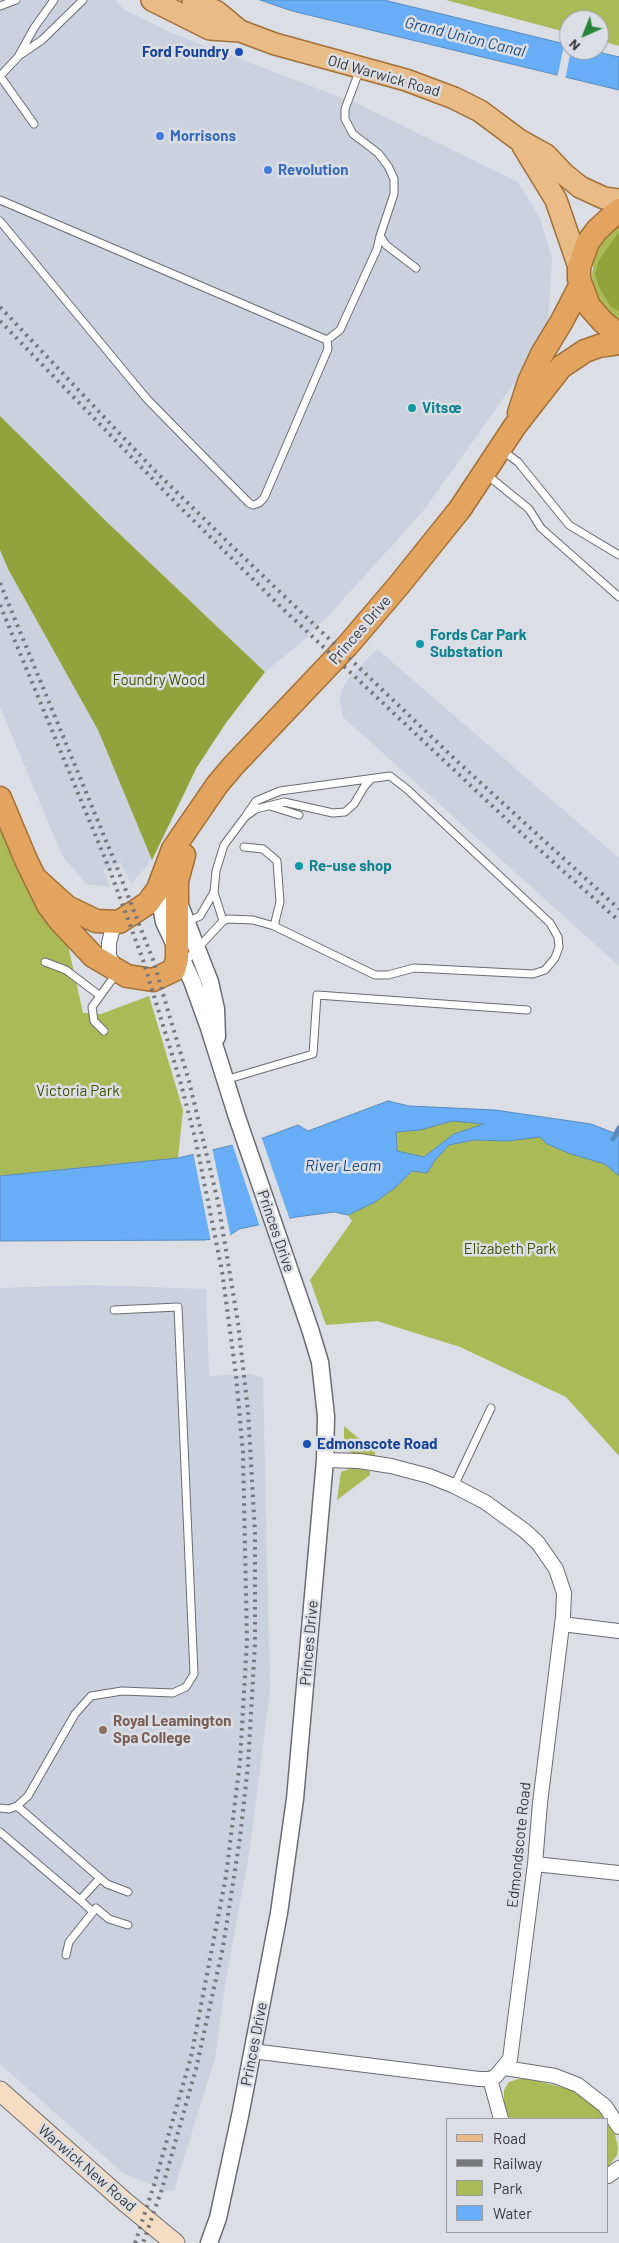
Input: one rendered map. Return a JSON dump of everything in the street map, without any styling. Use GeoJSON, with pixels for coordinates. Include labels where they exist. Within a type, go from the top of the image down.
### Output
{"type":"FeatureCollection","features":[{"type":"Feature","properties":{"kind":"highway","name":"Princes Drive"},"geometry":{"type":"LineString","coordinates":[[515,426],[528,382],[580,277],[588,242],[597,230],[619,210]]}},
{"type":"Feature","properties":{"kind":"highway"},"geometry":{"type":"LineString","coordinates":[[580,277],[589,306],[603,322],[619,335]]}},
{"type":"Feature","properties":{"kind":"highway","name":"Princes Drive"},"geometry":{"type":"LineString","coordinates":[[183,959],[168,894],[172,849],[233,766],[347,646],[399,585],[460,509],[515,426],[561,367],[584,351],[599,346],[619,343]]}},
{"type":"Feature","properties":{"kind":"highway"},"geometry":{"type":"LineString","coordinates":[[0,798],[35,878],[60,921],[93,956],[118,972],[146,980],[159,978],[183,959]]}},
{"type":"Feature","properties":{"kind":"highway"},"geometry":{"type":"LineString","coordinates":[[35,878],[55,898],[76,913],[96,921],[118,922],[143,908],[152,899],[168,894]]}},
{"type":"Feature","properties":{"kind":"main road","name":"Old Warwick Road"},"geometry":{"type":"LineString","coordinates":[[152,0],[210,28],[240,31],[275,44],[360,69],[406,80],[454,98],[480,111],[519,140],[546,155],[580,187],[604,198],[619,200]]}},
{"type":"Feature","properties":{"kind":"main road","name":"Old Warwick Road"},"geometry":{"type":"LineString","coordinates":[[193,0],[217,12],[240,31]]}},
{"type":"Feature","properties":{"kind":"main road","name":"Old Warwick Road"},"geometry":{"type":"LineString","coordinates":[[519,140],[543,175],[556,200],[580,277]]}},
{"type":"Feature","properties":{"kind":"main road","name":"Warwick New Road"},"geometry":{"type":"LineString","coordinates":[[3,2094],[125,2202],[175,2243]]}},
{"type":"Feature","properties":{"kind":"street","name":"Princes Drive"},"geometry":{"type":"LineString","coordinates":[[168,894],[186,923],[183,959],[217,1052],[241,1129],[320,1362],[326,1416],[325,1460],[295,1799],[279,1913],[227,2178],[218,2218],[209,2243]]}},
{"type":"Feature","properties":{"kind":"street"},"geometry":{"type":"LineString","coordinates":[[118,922],[111,933],[108,950],[111,962],[118,972]]}},
{"type":"Feature","properties":{"kind":"street","name":"Edmondscote Road"},"geometry":{"type":"LineString","coordinates":[[325,1460],[359,1461],[391,1466],[430,1476],[485,1502],[538,1543],[556,1569],[564,1593],[562,1624],[540,1803],[535,1864],[510,2059],[505,2068]]}},
{"type":"Feature","properties":{"kind":"street"},"geometry":{"type":"LineString","coordinates":[[562,1624],[619,1632]]}},
{"type":"Feature","properties":{"kind":"street"},"geometry":{"type":"LineString","coordinates":[[535,1864],[619,1873]]}},
{"type":"Feature","properties":{"kind":"street"},"geometry":{"type":"LineString","coordinates":[[252,2050],[490,2079],[505,2068],[555,2076],[578,2085],[605,2106],[619,2126]]}},
{"type":"Feature","properties":{"kind":"street"},"geometry":{"type":"LineString","coordinates":[[490,2079],[501,2118]]}},
{"type":"Feature","properties":{"kind":"lane"},"geometry":{"type":"LineString","coordinates":[[0,6],[16,0]]}},
{"type":"Feature","properties":{"kind":"lane"},"geometry":{"type":"LineString","coordinates":[[18,57],[34,28],[54,0]]}},
{"type":"Feature","properties":{"kind":"lane"},"geometry":{"type":"LineString","coordinates":[[34,124],[0,76],[18,57],[42,40],[83,0]]}},
{"type":"Feature","properties":{"kind":"lane"},"geometry":{"type":"LineString","coordinates":[[326,340],[340,330],[377,249],[394,194],[392,174],[388,166],[378,153],[353,134],[347,125],[344,115],[360,69]]}},
{"type":"Feature","properties":{"kind":"lane"},"geometry":{"type":"LineString","coordinates":[[0,200],[326,340]]}},
{"type":"Feature","properties":{"kind":"lane"},"geometry":{"type":"LineString","coordinates":[[0,220],[140,391],[198,452],[253,505],[259,503],[264,498],[328,349],[326,340]]}},
{"type":"Feature","properties":{"kind":"lane"},"geometry":{"type":"LineString","coordinates":[[380,236],[391,250],[416,268]]}},
{"type":"Feature","properties":{"kind":"lane"},"geometry":{"type":"LineString","coordinates":[[501,449],[518,462],[569,525],[619,555]]}},
{"type":"Feature","properties":{"kind":"lane"},"geometry":{"type":"LineString","coordinates":[[484,473],[529,509],[541,528],[619,598]]}},
{"type":"Feature","properties":{"kind":"lane"},"geometry":{"type":"LineString","coordinates":[[183,959],[223,921],[228,919],[252,920],[274,926],[375,975],[388,975],[414,968],[533,974],[545,970],[555,958],[559,947],[558,937],[550,923],[408,790],[390,776],[280,791],[256,801],[230,836],[220,855],[214,892],[223,921]]}},
{"type":"Feature","properties":{"kind":"lane"},"geometry":{"type":"LineString","coordinates":[[245,817],[256,809],[290,802],[328,812],[342,813],[354,804],[371,779]]}},
{"type":"Feature","properties":{"kind":"lane"},"geometry":{"type":"LineString","coordinates":[[269,806],[299,815]]}},
{"type":"Feature","properties":{"kind":"lane"},"geometry":{"type":"LineString","coordinates":[[244,847],[263,849],[277,861],[280,902],[274,926]]}},
{"type":"Feature","properties":{"kind":"lane"},"geometry":{"type":"LineString","coordinates":[[186,923],[200,916],[214,892]]}},
{"type":"Feature","properties":{"kind":"lane"},"geometry":{"type":"LineString","coordinates":[[45,962],[66,970],[99,995]]}},
{"type":"Feature","properties":{"kind":"lane"},"geometry":{"type":"LineString","coordinates":[[104,1031],[98,1026],[92,1014],[92,1007],[99,995],[118,972]]}},
{"type":"Feature","properties":{"kind":"lane"},"geometry":{"type":"LineString","coordinates":[[225,1080],[313,1054],[317,995],[527,1010]]}},
{"type":"Feature","properties":{"kind":"lane"},"geometry":{"type":"LineString","coordinates":[[0,1808],[9,1809],[18,1806],[28,1796],[75,1714],[91,1696],[122,1691],[173,1693],[186,1687],[194,1674],[178,1307],[114,1310]]}},
{"type":"Feature","properties":{"kind":"lane"},"geometry":{"type":"LineString","coordinates":[[454,1486],[491,1408]]}},
{"type":"Feature","properties":{"kind":"lane"},"geometry":{"type":"LineString","coordinates":[[18,1806],[106,1884],[128,1892]]}},
{"type":"Feature","properties":{"kind":"lane"},"geometry":{"type":"LineString","coordinates":[[0,1832],[93,1912]]}},
{"type":"Feature","properties":{"kind":"lane"},"geometry":{"type":"LineString","coordinates":[[80,1900],[100,1878]]}},
{"type":"Feature","properties":{"kind":"lane"},"geometry":{"type":"LineString","coordinates":[[66,1955],[69,1942],[96,1908],[109,1920],[128,1925]]}},
{"type":"Feature","properties":{"kind":"shaded area"},"geometry":{"type":"Polygon","coordinates":[[[0,0],[115,0],[125,10],[172,33],[358,104],[518,182],[540,218],[552,259],[547,337],[424,510],[331,613],[304,640],[265,672],[109,524],[0,416],[0,0]]]}},
{"type":"Feature","properties":{"kind":"shaded area"},"geometry":{"type":"Polygon","coordinates":[[[0,550],[8,569],[98,730],[152,860],[131,884],[121,863],[103,870],[110,887],[86,884],[62,855],[0,707],[0,550]]]}},
{"type":"Feature","properties":{"kind":"shaded area"},"geometry":{"type":"Polygon","coordinates":[[[377,649],[619,858],[619,966],[343,717],[340,703],[341,691],[348,679],[377,649]]]}},
{"type":"Feature","properties":{"kind":"shaded area","name":"Royal Leamington Spa College"},"geometry":{"type":"Polygon","coordinates":[[[90,1285],[206,1289],[209,1376],[251,1374],[263,1378],[270,1690],[250,1848],[226,1979],[215,2058],[174,2190],[166,2191],[123,2173],[0,2064],[0,1288],[90,1285]]]}},
{"type":"Feature","properties":{"kind":"green space"},"geometry":{"type":"Polygon","coordinates":[[[446,0],[619,0],[619,46],[609,43],[609,10],[559,10],[559,30],[446,0]]]}},
{"type":"Feature","properties":{"kind":"green space"},"geometry":{"type":"Polygon","coordinates":[[[619,224],[619,322],[603,308],[595,293],[592,276],[594,258],[600,242],[619,224]]]}},
{"type":"Feature","properties":{"kind":"green space"},"geometry":{"type":"Polygon","coordinates":[[[619,232],[619,311],[611,307],[599,287],[595,274],[599,260],[619,232]]]}},
{"type":"Feature","properties":{"kind":"green space","name":"Foundry Wood"},"geometry":{"type":"Polygon","coordinates":[[[0,416],[109,524],[265,672],[226,723],[197,767],[152,860],[98,730],[8,569],[0,550],[0,416]]]}},
{"type":"Feature","properties":{"kind":"green space","name":"Victoria Park"},"geometry":{"type":"Polygon","coordinates":[[[0,823],[67,941],[83,1013],[101,1014],[149,996],[183,1110],[178,1158],[0,1176],[0,823]]]}},
{"type":"Feature","properties":{"kind":"green space"},"geometry":{"type":"Polygon","coordinates":[[[452,1121],[485,1124],[454,1134],[424,1158],[397,1151],[396,1132],[420,1130],[452,1121]]]}},
{"type":"Feature","properties":{"kind":"green space","name":"Elizabeth Park"},"geometry":{"type":"Polygon","coordinates":[[[540,1136],[547,1144],[571,1154],[605,1164],[619,1176],[619,1456],[566,1397],[460,1347],[377,1321],[326,1325],[310,1280],[352,1221],[348,1215],[375,1202],[396,1187],[413,1171],[427,1173],[435,1160],[449,1145],[474,1140],[507,1141],[540,1136]]]}},
{"type":"Feature","properties":{"kind":"green space"},"geometry":{"type":"Polygon","coordinates":[[[344,1426],[375,1452],[375,1456],[352,1453],[344,1449],[344,1426]]]}},
{"type":"Feature","properties":{"kind":"green space"},"geometry":{"type":"Polygon","coordinates":[[[352,1468],[370,1471],[370,1475],[337,1500],[341,1472],[352,1468]]]}},
{"type":"Feature","properties":{"kind":"green space"},"geometry":{"type":"Polygon","coordinates":[[[518,2079],[529,2079],[573,2090],[599,2109],[606,2118],[510,2118],[504,2105],[504,2090],[509,2082],[518,2079]]]}},
{"type":"Feature","properties":{"kind":"green space"},"geometry":{"type":"Polygon","coordinates":[[[609,2122],[615,2134],[618,2148],[617,2155],[609,2166],[609,2122]]]}},
{"type":"Feature","properties":{"kind":"water","name":"Grand Union Canal"},"geometry":{"type":"Polygon","coordinates":[[[260,0],[384,0],[559,43],[559,60],[609,60],[609,55],[619,57],[619,90],[292,11],[260,0]]]}},
{"type":"Feature","properties":{"kind":"water","name":"River Leam"},"geometry":{"type":"Polygon","coordinates":[[[388,1101],[409,1106],[495,1110],[591,1124],[619,1135],[619,1176],[605,1164],[571,1154],[547,1144],[540,1137],[507,1141],[474,1140],[449,1145],[435,1160],[427,1173],[412,1171],[396,1187],[375,1202],[348,1215],[334,1212],[296,1217],[239,1229],[229,1236],[205,1240],[0,1241],[0,1176],[178,1158],[263,1138],[298,1125],[308,1131],[388,1101]],[[452,1121],[420,1130],[396,1132],[397,1151],[424,1157],[454,1134],[484,1124],[452,1121]]]}},
{"type":"Feature","properties":{"kind":"pier"},"geometry":{"type":"Polygon","coordinates":[[[561,60],[569,60],[565,80],[557,78],[561,60]]]}},
{"type":"Feature","properties":{"kind":"pier"},"geometry":{"type":"Polygon","coordinates":[[[261,1136],[290,1220],[260,1227],[232,1143],[261,1136]]]}},
{"type":"Feature","properties":{"kind":"pier"},"geometry":{"type":"Polygon","coordinates":[[[212,1147],[231,1238],[211,1242],[193,1152],[212,1147]]]}},
{"type":"Feature","properties":{"kind":"waterway"},"geometry":{"type":"LineString","coordinates":[[613,1139],[619,1128]]}},
{"type":"Feature","properties":{"kind":"railway"},"geometry":{"type":"LineString","coordinates":[[0,307],[156,472],[236,550],[459,763],[619,909]]}},
{"type":"Feature","properties":{"kind":"railway"},"geometry":{"type":"LineString","coordinates":[[0,321],[175,502],[282,608],[521,833],[619,921]]}},
{"type":"Feature","properties":{"kind":"railway"},"geometry":{"type":"LineString","coordinates":[[0,583],[153,960],[189,1081],[218,1202],[238,1323],[248,1411],[255,1533],[255,1643],[248,1765],[240,1838],[223,1947],[196,2069],[162,2189],[143,2243]]}},
{"type":"Feature","properties":{"kind":"railway"},"geometry":{"type":"LineString","coordinates":[[0,605],[109,868],[143,960],[181,1084],[196,1142],[222,1271],[236,1375],[243,1453],[247,1641],[240,1761],[226,1876],[191,2057],[135,2243]]}},
{"type":"Feature","properties":{"kind":"place","name":"Ford Foundry"},"geometry":{"type":"Point","coordinates":[239,52]}},
{"type":"Feature","properties":{"kind":"place","name":"Morrisons"},"geometry":{"type":"Point","coordinates":[160,136]}},
{"type":"Feature","properties":{"kind":"place","name":"Revolution"},"geometry":{"type":"Point","coordinates":[268,170]}},
{"type":"Feature","properties":{"kind":"place","name":"Vitsœ"},"geometry":{"type":"Point","coordinates":[412,408]}},
{"type":"Feature","properties":{"kind":"place","name":"Fords Car Park Substation"},"geometry":{"type":"Point","coordinates":[420,644]}},
{"type":"Feature","properties":{"kind":"place","name":"Re-use shop"},"geometry":{"type":"Point","coordinates":[299,866]}},
{"type":"Feature","properties":{"kind":"place","name":"Edmonscote Road"},"geometry":{"type":"Point","coordinates":[307,1444]}},
{"type":"Feature","properties":{"kind":"place","name":"Royal Leamington Spa College"},"geometry":{"type":"Point","coordinates":[103,1730]}}]}
